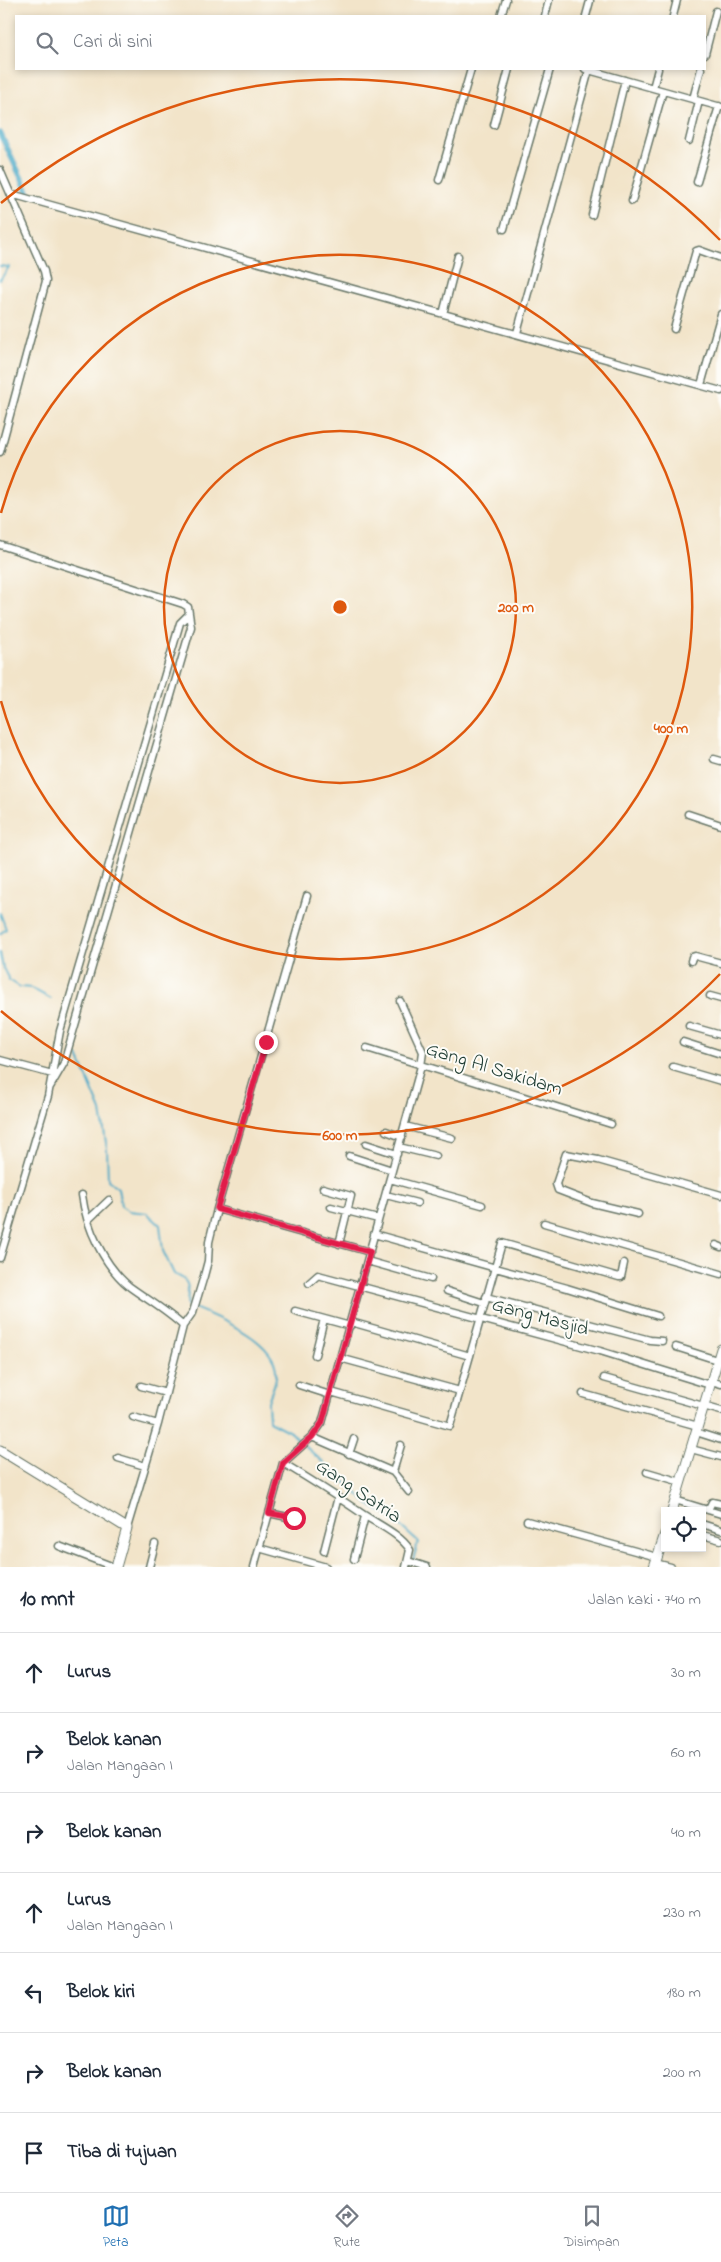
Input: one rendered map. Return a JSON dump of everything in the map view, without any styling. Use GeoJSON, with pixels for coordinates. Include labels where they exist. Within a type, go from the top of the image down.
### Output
{"type":"FeatureCollection","features":[{"type":"Feature","properties":{"kind":"street"},"geometry":{"type":"LineString","coordinates":[[501,15],[506,0]]}},
{"type":"Feature","properties":{"kind":"street"},"geometry":{"type":"LineString","coordinates":[[545,15],[549,0]]}},
{"type":"Feature","properties":{"kind":"street"},"geometry":{"type":"LineString","coordinates":[[673,15],[677,0]]}},
{"type":"Feature","properties":{"kind":"street"},"geometry":{"type":"LineString","coordinates":[[586,15],[590,1]]}},
{"type":"Feature","properties":{"kind":"street"},"geometry":{"type":"LineString","coordinates":[[706,50],[716,11]]}},
{"type":"Feature","properties":{"kind":"street"},"geometry":{"type":"LineString","coordinates":[[440,180],[471,70]]}},
{"type":"Feature","properties":{"kind":"street"},"geometry":{"type":"LineString","coordinates":[[494,125],[510,70]]}},
{"type":"Feature","properties":{"kind":"street"},"geometry":{"type":"LineString","coordinates":[[504,229],[550,70]]}},
{"type":"Feature","properties":{"kind":"street"},"geometry":{"type":"LineString","coordinates":[[517,333],[587,70]]}},
{"type":"Feature","properties":{"kind":"street"},"geometry":{"type":"LineString","coordinates":[[590,70],[720,107],[697,182]]}},
{"type":"Feature","properties":{"kind":"street"},"geometry":{"type":"LineString","coordinates":[[653,88],[658,70]]}},
{"type":"Feature","properties":{"kind":"street"},"geometry":{"type":"LineString","coordinates":[[689,141],[701,70]]}},
{"type":"Feature","properties":{"kind":"street"},"geometry":{"type":"LineString","coordinates":[[592,215],[625,80]]}},
{"type":"Feature","properties":{"kind":"street"},"geometry":{"type":"LineString","coordinates":[[632,201],[663,91]]}},
{"type":"Feature","properties":{"kind":"street"},"geometry":{"type":"LineString","coordinates":[[0,170],[44,271],[46,281],[0,452]]}},
{"type":"Feature","properties":{"kind":"street"},"geometry":{"type":"LineString","coordinates":[[11,194],[721,391]]}},
{"type":"Feature","properties":{"kind":"street"},"geometry":{"type":"LineString","coordinates":[[674,330],[696,251],[721,258]]}},
{"type":"Feature","properties":{"kind":"street"},"geometry":{"type":"LineString","coordinates":[[443,314],[458,256]]}},
{"type":"Feature","properties":{"kind":"street"},"geometry":{"type":"LineString","coordinates":[[701,385],[721,314]]}},
{"type":"Feature","properties":{"kind":"street"},"geometry":{"type":"LineString","coordinates":[[0,545],[183,604],[188,607],[191,627],[64,1063],[54,1074]]}},
{"type":"Feature","properties":{"kind":"street"},"geometry":{"type":"LineString","coordinates":[[0,1258],[54,1074],[60,1031],[180,623],[188,614]]}},
{"type":"Feature","properties":{"kind":"street"},"geometry":{"type":"LineString","coordinates":[[688,814],[721,825]]}},
{"type":"Feature","properties":{"kind":"street"},"geometry":{"type":"LineString","coordinates":[[60,1546],[115,1567],[158,1424],[183,1326],[194,1309],[208,1261],[209,1242],[217,1209],[307,896]]}},
{"type":"Feature","properties":{"kind":"street"},"geometry":{"type":"LineString","coordinates":[[690,961],[695,956],[721,964]]}},
{"type":"Feature","properties":{"kind":"street"},"geometry":{"type":"LineString","coordinates":[[710,996],[721,999]]}},
{"type":"Feature","properties":{"kind":"street"},"geometry":{"type":"LineString","coordinates":[[254,1567],[283,1463],[307,1442],[322,1423],[421,1066],[423,1052],[400,1001]]}},
{"type":"Feature","properties":{"kind":"street"},"geometry":{"type":"LineString","coordinates":[[689,1026],[721,1035]]}},
{"type":"Feature","properties":{"kind":"street"},"geometry":{"type":"LineString","coordinates":[[683,1042],[721,1054]]}},
{"type":"Feature","properties":{"kind":"street","name":"Gang Al Sakidam"},"geometry":{"type":"LineString","coordinates":[[367,1048],[611,1124]]}},
{"type":"Feature","properties":{"kind":"street"},"geometry":{"type":"LineString","coordinates":[[0,1060],[54,1074]]}},
{"type":"Feature","properties":{"kind":"street"},"geometry":{"type":"LineString","coordinates":[[673,1067],[721,1081]]}},
{"type":"Feature","properties":{"kind":"street"},"geometry":{"type":"LineString","coordinates":[[405,1126],[452,1138]]}},
{"type":"Feature","properties":{"kind":"street"},"geometry":{"type":"LineString","coordinates":[[386,1131],[402,1137]]}},
{"type":"Feature","properties":{"kind":"street"},"geometry":{"type":"LineString","coordinates":[[366,1144],[436,1156]]}},
{"type":"Feature","properties":{"kind":"street"},"geometry":{"type":"LineString","coordinates":[[638,1214],[592,1203],[558,1190],[556,1184],[566,1154],[598,1160],[721,1196]]}},
{"type":"Feature","properties":{"kind":"street"},"geometry":{"type":"LineString","coordinates":[[348,1156],[392,1170]]}},
{"type":"Feature","properties":{"kind":"street"},"geometry":{"type":"LineString","coordinates":[[390,1179],[482,1205]]}},
{"type":"Feature","properties":{"kind":"street"},"geometry":{"type":"LineString","coordinates":[[323,1188],[351,1194],[340,1244]]}},
{"type":"Feature","properties":{"kind":"street"},"geometry":{"type":"LineString","coordinates":[[82,1195],[88,1220],[109,1262],[119,1275],[129,1286],[170,1314],[183,1326]]}},
{"type":"Feature","properties":{"kind":"street"},"geometry":{"type":"LineString","coordinates":[[386,1195],[417,1203]]}},
{"type":"Feature","properties":{"kind":"street"},"geometry":{"type":"LineString","coordinates":[[88,1220],[109,1200]]}},
{"type":"Feature","properties":{"kind":"street"},"geometry":{"type":"LineString","coordinates":[[331,1207],[378,1219]]}},
{"type":"Feature","properties":{"kind":"street"},"geometry":{"type":"LineString","coordinates":[[217,1209],[370,1252]]}},
{"type":"Feature","properties":{"kind":"street"},"geometry":{"type":"LineString","coordinates":[[544,1223],[721,1274]]}},
{"type":"Feature","properties":{"kind":"street"},"geometry":{"type":"LineString","coordinates":[[374,1234],[658,1316]]}},
{"type":"Feature","properties":{"kind":"street"},"geometry":{"type":"LineString","coordinates":[[299,1385],[450,1426],[502,1242],[619,1278],[624,1263]]}},
{"type":"Feature","properties":{"kind":"street"},"geometry":{"type":"LineString","coordinates":[[367,1261],[431,1279]]}},
{"type":"Feature","properties":{"kind":"street","name":"Gang Masjid"},"geometry":{"type":"LineString","coordinates":[[309,1283],[318,1276],[360,1286],[711,1383],[721,1384]]}},
{"type":"Feature","properties":{"kind":"street"},"geometry":{"type":"LineString","coordinates":[[447,1291],[528,1307],[650,1340],[662,1341]]}},
{"type":"Feature","properties":{"kind":"street"},"geometry":{"type":"LineString","coordinates":[[522,1330],[528,1307]]}},
{"type":"Feature","properties":{"kind":"street"},"geometry":{"type":"LineString","coordinates":[[295,1311],[470,1356]]}},
{"type":"Feature","properties":{"kind":"street"},"geometry":{"type":"LineString","coordinates":[[315,1355],[324,1320]]}},
{"type":"Feature","properties":{"kind":"street"},"geometry":{"type":"LineString","coordinates":[[676,1347],[718,1363]]}},
{"type":"Feature","properties":{"kind":"street"},"geometry":{"type":"LineString","coordinates":[[673,1507],[721,1348]]}},
{"type":"Feature","properties":{"kind":"street"},"geometry":{"type":"LineString","coordinates":[[340,1358],[460,1391]]}},
{"type":"Feature","properties":{"kind":"street"},"geometry":{"type":"LineString","coordinates":[[604,1378],[721,1411]]}},
{"type":"Feature","properties":{"kind":"street"},"geometry":{"type":"LineString","coordinates":[[141,1386],[166,1393]]}},
{"type":"Feature","properties":{"kind":"street"},"geometry":{"type":"LineString","coordinates":[[584,1394],[697,1429],[721,1440]]}},
{"type":"Feature","properties":{"kind":"street"},"geometry":{"type":"LineString","coordinates":[[133,1417],[158,1424]]}},
{"type":"Feature","properties":{"kind":"street"},"geometry":{"type":"LineString","coordinates":[[349,1454],[354,1439]]}},
{"type":"Feature","properties":{"kind":"street"},"geometry":{"type":"LineString","coordinates":[[307,1442],[349,1454],[393,1472],[409,1492]]}},
{"type":"Feature","properties":{"kind":"street"},"geometry":{"type":"LineString","coordinates":[[393,1472],[401,1445]]}},
{"type":"Feature","properties":{"kind":"street"},"geometry":{"type":"LineString","coordinates":[[691,1449],[721,1457]]}},
{"type":"Feature","properties":{"kind":"street"},"geometry":{"type":"LineString","coordinates":[[0,1450],[126,1528]]}},
{"type":"Feature","properties":{"kind":"street"},"geometry":{"type":"LineString","coordinates":[[118,1458],[145,1466]]}},
{"type":"Feature","properties":{"kind":"street","name":"Gang Satria"},"geometry":{"type":"LineString","coordinates":[[283,1463],[338,1496],[400,1540],[407,1546],[410,1552],[409,1563]]}},
{"type":"Feature","properties":{"kind":"street"},"geometry":{"type":"LineString","coordinates":[[647,1472],[681,1482]]}},
{"type":"Feature","properties":{"kind":"street"},"geometry":{"type":"LineString","coordinates":[[324,1551],[338,1496]]}},
{"type":"Feature","properties":{"kind":"street"},"geometry":{"type":"LineString","coordinates":[[675,1500],[721,1514]]}},
{"type":"Feature","properties":{"kind":"street"},"geometry":{"type":"LineString","coordinates":[[708,1510],[712,1502],[721,1504]]}},
{"type":"Feature","properties":{"kind":"street"},"geometry":{"type":"LineString","coordinates":[[269,1513],[301,1520]]}},
{"type":"Feature","properties":{"kind":"street"},"geometry":{"type":"LineString","coordinates":[[354,1558],[365,1516]]}},
{"type":"Feature","properties":{"kind":"street"},"geometry":{"type":"LineString","coordinates":[[527,1521],[671,1567]]}},
{"type":"Feature","properties":{"kind":"street"},"geometry":{"type":"LineString","coordinates":[[706,1525],[721,1530]]}},
{"type":"Feature","properties":{"kind":"street"},"geometry":{"type":"LineString","coordinates":[[706,1536],[721,1540]]}},
{"type":"Feature","properties":{"kind":"street"},"geometry":{"type":"LineString","coordinates":[[149,1567],[155,1544]]}},
{"type":"Feature","properties":{"kind":"street"},"geometry":{"type":"LineString","coordinates":[[656,1562],[661,1546]]}},
{"type":"Feature","properties":{"kind":"street"},"geometry":{"type":"LineString","coordinates":[[259,1548],[326,1567]]}},
{"type":"Feature","properties":{"kind":"street"},"geometry":{"type":"LineString","coordinates":[[409,1563],[427,1567]]}},
{"type":"Feature","properties":{"kind":"waterway"},"geometry":{"type":"LineString","coordinates":[[0,133],[28,192]]}},
{"type":"Feature","properties":{"kind":"waterway"},"geometry":{"type":"LineString","coordinates":[[0,266],[9,267],[0,280]]}},
{"type":"Feature","properties":{"kind":"waterway"},"geometry":{"type":"LineString","coordinates":[[0,913],[6,929],[0,934]]}},
{"type":"Feature","properties":{"kind":"waterway"},"geometry":{"type":"LineString","coordinates":[[0,953],[3,968],[9,980],[20,987],[31,988],[51,999]]}},
{"type":"Feature","properties":{"kind":"waterway"},"geometry":{"type":"LineString","coordinates":[[78,1056],[101,1111],[107,1149],[108,1180],[118,1188],[121,1206],[129,1211],[147,1213],[160,1225],[163,1251],[174,1274],[184,1279],[188,1286],[187,1305],[243,1331],[267,1351],[274,1363],[276,1376],[268,1402],[269,1421],[292,1433],[301,1443]]}},
{"type":"Feature","properties":{"kind":"waterway"},"geometry":{"type":"LineString","coordinates":[[305,1446],[372,1507],[388,1515],[418,1542],[413,1560]]}},
{"type":"Feature","properties":{"kind":"route"},"geometry":{"type":"LineString","coordinates":[[266,1042],[217,1209],[370,1252],[322,1423],[312,1437],[283,1463],[269,1513],[294,1518]]}}]}
